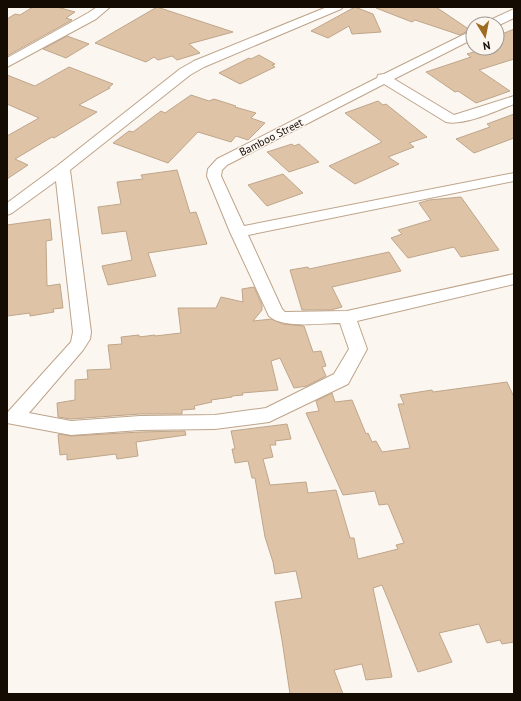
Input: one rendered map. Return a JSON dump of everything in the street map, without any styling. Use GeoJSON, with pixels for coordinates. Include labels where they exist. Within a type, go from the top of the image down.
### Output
{"type":"FeatureCollection","features":[{"type":"Feature","properties":{"kind":"street"},"geometry":{"type":"LineString","coordinates":[[7,63],[92,16],[104,7]]}},
{"type":"Feature","properties":{"kind":"street"},"geometry":{"type":"LineString","coordinates":[[7,210],[62,170],[170,82],[199,64],[337,7]]}},
{"type":"Feature","properties":{"kind":"street"},"geometry":{"type":"LineString","coordinates":[[505,18],[514,13]]}},
{"type":"Feature","properties":{"kind":"street","name":"Bamboo Street"},"geometry":{"type":"LineString","coordinates":[[347,317],[285,318],[279,316],[275,312],[214,176],[215,169],[222,162],[383,78],[465,38]]}},
{"type":"Feature","properties":{"kind":"street"},"geometry":{"type":"LineString","coordinates":[[383,78],[451,119],[458,119],[514,100]]}},
{"type":"Feature","properties":{"kind":"street"},"geometry":{"type":"LineString","coordinates":[[62,170],[82,332],[81,338],[77,346],[14,418],[71,428],[140,423],[215,422],[269,415],[341,379],[358,349],[347,317],[514,279]]}},
{"type":"Feature","properties":{"kind":"street"},"geometry":{"type":"LineString","coordinates":[[238,232],[514,177]]}},
{"type":"Feature","properties":{"kind":"building"},"geometry":{"type":"Polygon","coordinates":[[[33,7],[57,7],[75,12],[66,18],[72,20],[7,56],[7,19],[15,14],[20,15],[33,7]]]}},
{"type":"Feature","properties":{"kind":"building"},"geometry":{"type":"Polygon","coordinates":[[[157,7],[233,32],[189,44],[200,53],[177,60],[172,56],[158,60],[154,57],[146,62],[95,43],[157,7]]]}},
{"type":"Feature","properties":{"kind":"building"},"geometry":{"type":"Polygon","coordinates":[[[355,7],[373,14],[381,32],[352,34],[349,26],[328,38],[311,31],[355,7]]]}},
{"type":"Feature","properties":{"kind":"building"},"geometry":{"type":"Polygon","coordinates":[[[436,7],[465,27],[465,32],[460,35],[415,20],[412,22],[376,8],[436,7]]]}},
{"type":"Feature","properties":{"kind":"building"},"geometry":{"type":"Polygon","coordinates":[[[514,29],[514,59],[479,70],[510,91],[476,103],[458,91],[455,92],[426,72],[471,57],[470,56],[505,56],[505,33],[514,29]]]}},
{"type":"Feature","properties":{"kind":"building"},"geometry":{"type":"Polygon","coordinates":[[[67,36],[89,44],[66,58],[43,49],[67,36]]]}},
{"type":"Feature","properties":{"kind":"building"},"geometry":{"type":"Polygon","coordinates":[[[259,55],[275,64],[272,65],[275,67],[240,84],[219,73],[249,58],[251,59],[259,55]]]}},
{"type":"Feature","properties":{"kind":"building"},"geometry":{"type":"Polygon","coordinates":[[[69,67],[113,84],[108,88],[110,88],[79,105],[97,112],[15,159],[28,165],[7,179],[7,136],[39,118],[7,104],[7,75],[35,86],[69,67]]]}},
{"type":"Feature","properties":{"kind":"building"},"geometry":{"type":"Polygon","coordinates":[[[191,95],[209,101],[214,99],[256,113],[251,118],[265,123],[248,140],[236,136],[231,142],[198,132],[168,163],[113,143],[129,131],[133,132],[161,111],[165,113],[191,95]]]}},
{"type":"Feature","properties":{"kind":"building"},"geometry":{"type":"Polygon","coordinates":[[[378,101],[383,105],[386,104],[427,137],[409,143],[414,147],[388,157],[399,164],[355,184],[329,166],[382,142],[345,113],[378,101]]]}},
{"type":"Feature","properties":{"kind":"building"},"geometry":{"type":"Polygon","coordinates":[[[514,114],[514,138],[474,153],[456,139],[490,127],[487,124],[514,114]]]}},
{"type":"Feature","properties":{"kind":"building"},"geometry":{"type":"Polygon","coordinates":[[[292,144],[294,146],[299,144],[319,162],[289,172],[267,152],[292,144]]]}},
{"type":"Feature","properties":{"kind":"building"},"geometry":{"type":"Polygon","coordinates":[[[177,170],[190,213],[196,212],[207,244],[148,253],[156,276],[108,285],[102,266],[132,260],[126,231],[102,234],[98,207],[121,204],[117,182],[143,179],[141,175],[177,170]]]}},
{"type":"Feature","properties":{"kind":"building"},"geometry":{"type":"Polygon","coordinates":[[[283,174],[303,193],[267,206],[248,185],[283,174]]]}},
{"type":"Feature","properties":{"kind":"building"},"geometry":{"type":"Polygon","coordinates":[[[461,197],[499,250],[461,257],[454,247],[408,258],[391,238],[402,234],[398,230],[431,220],[419,203],[429,200],[461,197]]]}},
{"type":"Feature","properties":{"kind":"building"},"geometry":{"type":"Polygon","coordinates":[[[50,219],[52,240],[46,241],[47,286],[60,284],[63,308],[53,309],[54,312],[30,316],[30,313],[7,316],[7,225],[50,219]]]}},
{"type":"Feature","properties":{"kind":"building"},"geometry":{"type":"Polygon","coordinates":[[[389,252],[401,271],[332,287],[342,307],[331,310],[302,310],[290,270],[308,267],[309,269],[389,252]]]}},
{"type":"Feature","properties":{"kind":"building"},"geometry":{"type":"Polygon","coordinates":[[[254,287],[262,305],[262,310],[253,321],[272,319],[283,324],[304,326],[313,352],[321,351],[326,366],[322,367],[326,376],[307,386],[294,388],[280,358],[271,361],[278,390],[242,393],[243,395],[211,400],[212,402],[194,406],[195,409],[182,410],[182,414],[140,414],[71,419],[58,417],[57,403],[75,400],[75,380],[88,379],[87,370],[111,369],[108,345],[122,344],[121,337],[139,335],[139,337],[155,336],[181,333],[178,308],[216,308],[221,297],[243,302],[242,289],[254,287]]]}},
{"type":"Feature","properties":{"kind":"building"},"geometry":{"type":"Polygon","coordinates":[[[507,382],[514,397],[514,642],[502,644],[500,640],[487,643],[479,624],[439,633],[452,662],[418,672],[382,585],[373,588],[392,677],[366,680],[362,664],[334,670],[343,694],[290,694],[275,602],[302,598],[296,571],[275,574],[273,562],[265,537],[255,478],[252,478],[248,461],[235,463],[232,449],[235,449],[231,431],[287,424],[291,439],[275,441],[276,445],[270,445],[273,457],[263,459],[270,485],[306,482],[308,493],[336,490],[350,538],[354,538],[358,559],[398,549],[396,545],[404,543],[388,504],[379,505],[375,491],[343,495],[306,413],[319,411],[316,401],[332,393],[335,402],[352,400],[366,434],[368,433],[372,442],[376,441],[382,452],[410,448],[398,404],[404,404],[400,395],[507,382]]]}},
{"type":"Feature","properties":{"kind":"building"},"geometry":{"type":"Polygon","coordinates":[[[185,431],[186,435],[136,442],[138,456],[117,459],[116,454],[67,460],[67,454],[60,455],[59,434],[71,436],[185,431]]]}}]}
